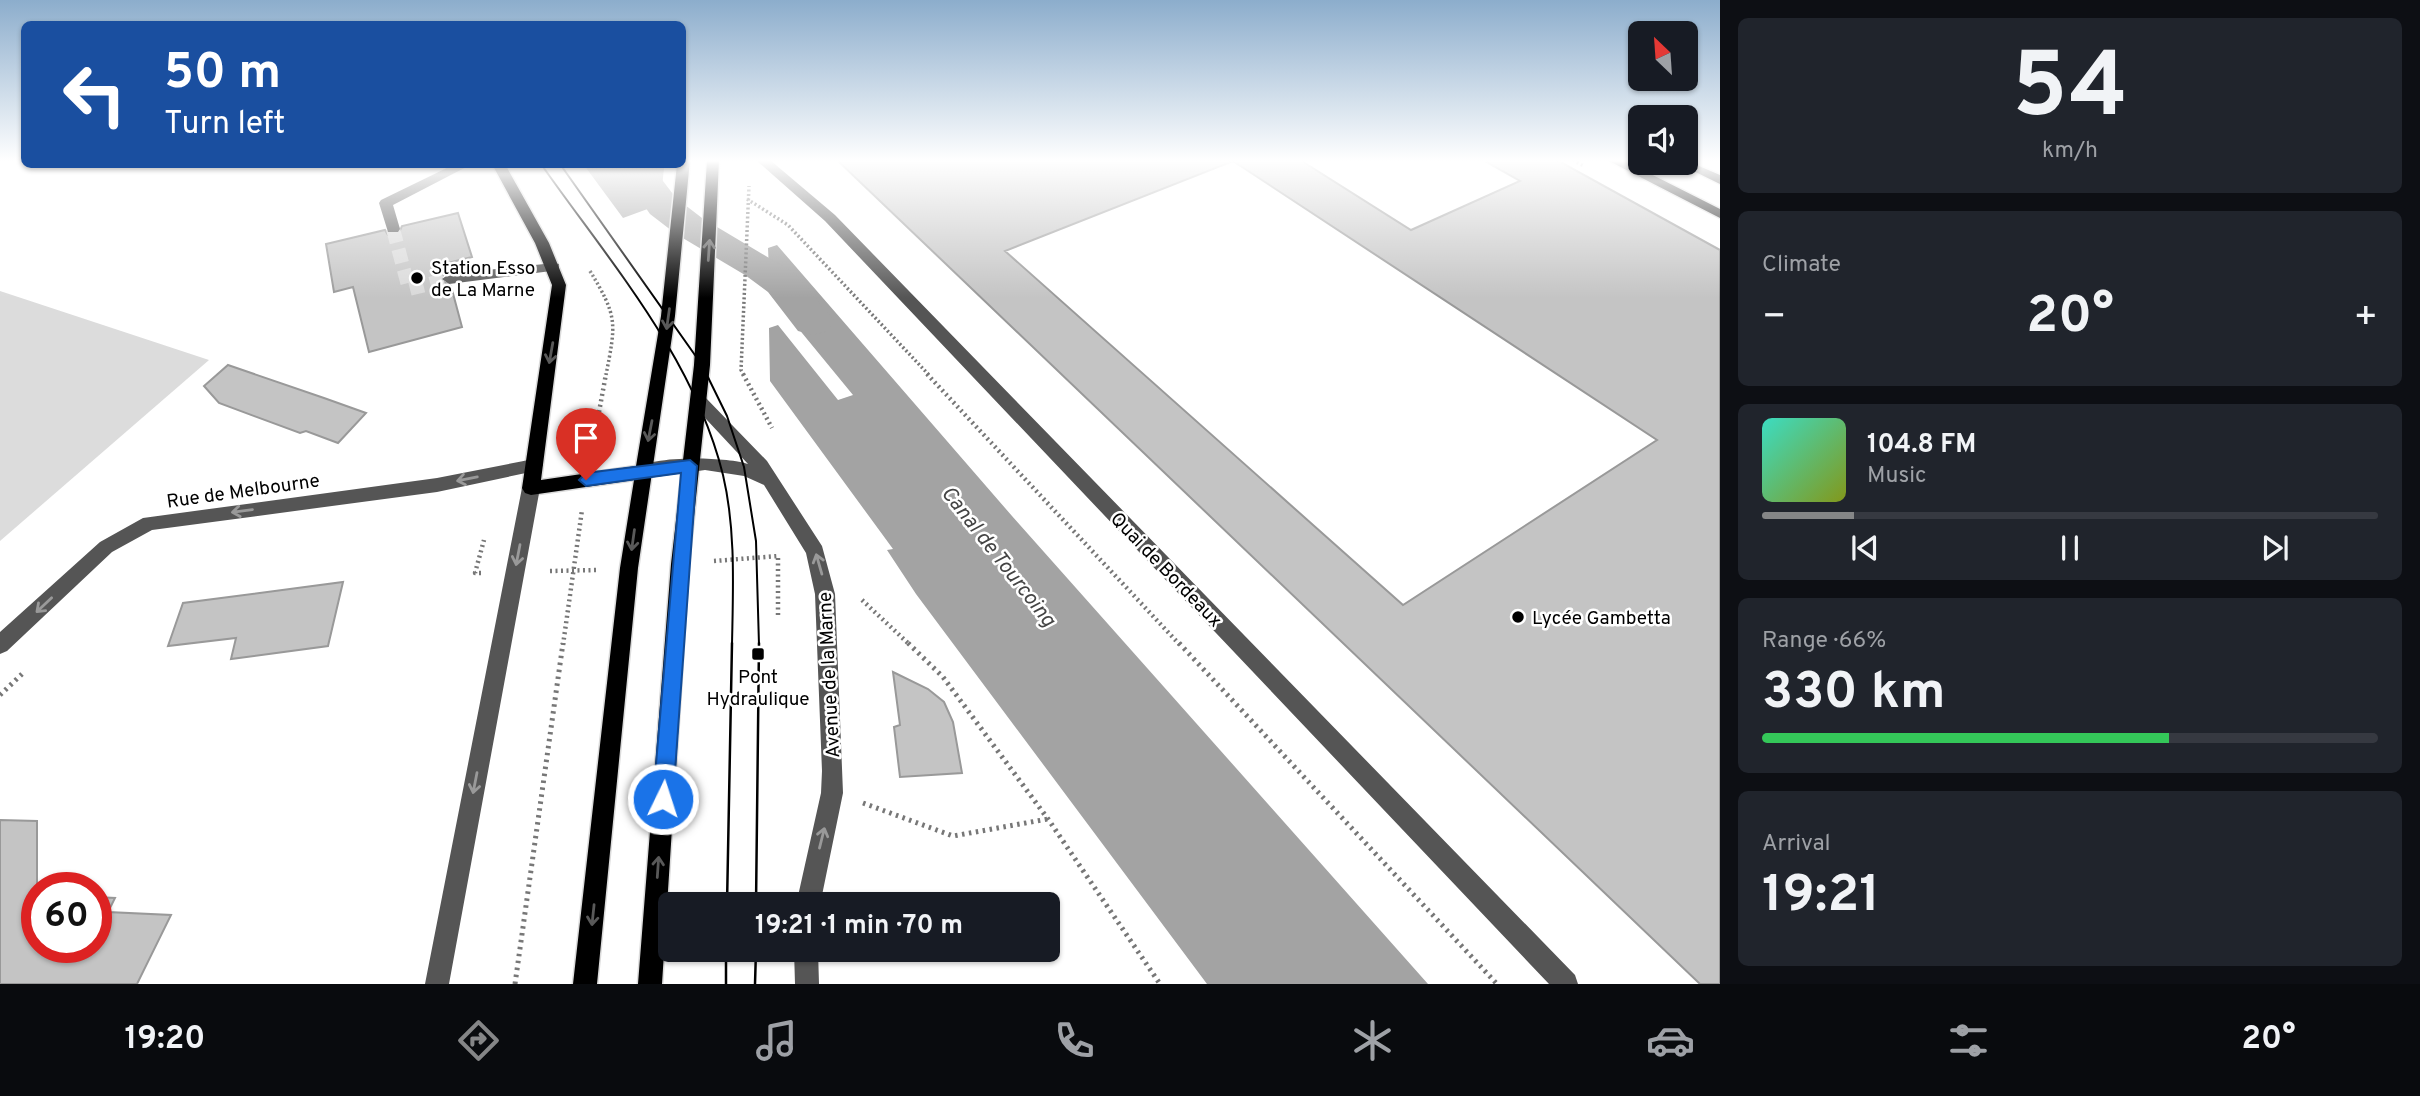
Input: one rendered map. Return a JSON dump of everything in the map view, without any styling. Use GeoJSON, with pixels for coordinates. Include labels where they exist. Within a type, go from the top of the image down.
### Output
{"type":"FeatureCollection","features":[{"type":"Feature","properties":{"kind":"main road"},"geometry":{"type":"LineString","coordinates":[[521,206],[554,267],[559,285],[531,488],[642,472]]}},
{"type":"Feature","properties":{"kind":"main road"},"geometry":{"type":"LineString","coordinates":[[585,984],[629,568],[642,472],[658,390],[680,206]]}},
{"type":"Feature","properties":{"kind":"main road"},"geometry":{"type":"LineString","coordinates":[[650,984],[712,206]]}},
{"type":"Feature","properties":{"kind":"main road"},"geometry":{"type":"LineString","coordinates":[[1704,206],[1720,214]]}},
{"type":"Feature","properties":{"kind":"street"},"geometry":{"type":"LineString","coordinates":[[387,206],[393,229]]}},
{"type":"Feature","properties":{"kind":"street","name":"Quai de Bordeaux"},"geometry":{"type":"LineString","coordinates":[[812,206],[830,218],[1566,984]]}},
{"type":"Feature","properties":{"kind":"street"},"geometry":{"type":"LineString","coordinates":[[449,279],[554,267]]}},
{"type":"Feature","properties":{"kind":"street","name":"Avenue de la Marne"},"geometry":{"type":"LineString","coordinates":[[698,400],[734,435],[774,484],[815,551],[824,583],[833,748],[832,793],[811,892]]}},
{"type":"Feature","properties":{"kind":"street"},"geometry":{"type":"LineString","coordinates":[[642,472],[733,463],[752,470],[774,484]]}},
{"type":"Feature","properties":{"kind":"street","name":"Rue de Melbourne"},"geometry":{"type":"LineString","coordinates":[[0,645],[106,547],[149,523],[437,485],[534,465]]}},
{"type":"Feature","properties":{"kind":"street"},"geometry":{"type":"LineString","coordinates":[[437,984],[531,488]]}},
{"type":"Feature","properties":{"kind":"street"},"geometry":{"type":"LineString","coordinates":[[806,962],[807,984]]}},
{"type":"Feature","properties":{"kind":"path"},"geometry":{"type":"LineString","coordinates":[[746,206],[741,370],[774,432]]}},
{"type":"Feature","properties":{"kind":"path"},"geometry":{"type":"LineString","coordinates":[[758,206],[788,225],[1497,984]]}},
{"type":"Feature","properties":{"kind":"path"},"geometry":{"type":"LineString","coordinates":[[778,556],[778,617]]}},
{"type":"Feature","properties":{"kind":"path"},"geometry":{"type":"LineString","coordinates":[[515,984],[574,570]]}},
{"type":"Feature","properties":{"kind":"path"},"geometry":{"type":"LineString","coordinates":[[855,588],[861,600],[943,677],[1048,819],[1160,984]]}},
{"type":"Feature","properties":{"kind":"path"},"geometry":{"type":"LineString","coordinates":[[0,695],[30,666]]}},
{"type":"Feature","properties":{"kind":"path"},"geometry":{"type":"LineString","coordinates":[[832,793],[895,813],[953,836],[1048,819]]}},
{"type":"Feature","properties":{"kind":"shaded area"},"geometry":{"type":"Polygon","coordinates":[[[0,291],[209,360],[0,541],[0,291]]]}},
{"type":"Feature","properties":{"kind":"water"},"geometry":{"type":"Polygon","coordinates":[[[614,206],[660,206],[659,214],[653,207],[623,218],[614,206]]]}},
{"type":"Feature","properties":{"kind":"water"},"geometry":{"type":"Polygon","coordinates":[[[777,245],[1012,516],[1428,984],[1207,984],[916,594],[887,550],[893,549],[770,381],[769,328],[778,325],[838,400],[853,395],[770,294],[768,248],[777,245]]]}},
{"type":"Feature","properties":{"kind":"building"},"geometry":{"type":"Polygon","coordinates":[[[885,206],[1119,206],[1005,251],[1403,605],[1657,440],[1301,206],[1373,206],[1411,230],[1465,206],[1640,206],[1720,250],[1720,984],[1700,984],[885,206]]]}},
{"type":"Feature","properties":{"kind":"building"},"geometry":{"type":"Polygon","coordinates":[[[458,213],[472,257],[444,264],[447,272],[439,279],[451,286],[462,327],[369,352],[353,287],[334,292],[326,244],[385,230],[388,235],[398,235],[402,226],[458,213]]]}},
{"type":"Feature","properties":{"kind":"building"},"geometry":{"type":"Polygon","coordinates":[[[228,365],[366,413],[338,443],[306,431],[300,433],[219,403],[204,386],[228,365]]]}},
{"type":"Feature","properties":{"kind":"building"},"geometry":{"type":"Polygon","coordinates":[[[343,582],[328,646],[231,659],[236,638],[168,646],[183,603],[343,582]]]}},
{"type":"Feature","properties":{"kind":"building"},"geometry":{"type":"Polygon","coordinates":[[[893,672],[928,689],[944,702],[953,722],[962,773],[900,777],[894,727],[900,725],[893,672]]]}},
{"type":"Feature","properties":{"kind":"building"},"geometry":{"type":"Polygon","coordinates":[[[0,820],[37,821],[37,872],[21,872],[21,963],[112,963],[112,912],[171,915],[137,984],[0,984],[0,820]]]}},
{"type":"Feature","properties":{"kind":"waterway","name":"Canal de Tourcoing"},"geometry":{"type":"LineString","coordinates":[[663,206],[689,226],[759,266],[782,283],[813,321]]}},
{"type":"Feature","properties":{"kind":"tunnel"},"geometry":{"type":"LineString","coordinates":[[393,229],[409,289],[449,279]]}},
{"type":"Feature","properties":{"kind":"tram line"},"geometry":{"type":"LineString","coordinates":[[571,206],[671,350],[710,432],[723,475],[730,517],[733,560],[732,645]]}},
{"type":"Feature","properties":{"kind":"tram line"},"geometry":{"type":"LineString","coordinates":[[590,206],[702,365],[727,416],[744,467],[756,541],[759,644]]}},
{"type":"Feature","properties":{"kind":"tram line"},"geometry":{"type":"LineString","coordinates":[[727,892],[732,643]]}},
{"type":"Feature","properties":{"kind":"tram line"},"geometry":{"type":"LineString","coordinates":[[756,892],[759,644]]}},
{"type":"Feature","properties":{"kind":"tram line"},"geometry":{"type":"LineString","coordinates":[[726,962],[726,984]]}},
{"type":"Feature","properties":{"kind":"tram line"},"geometry":{"type":"LineString","coordinates":[[755,984],[756,962]]}},
{"type":"Feature","properties":{"kind":"place","name":"Station Esso de La Marne"},"geometry":{"type":"Point","coordinates":[417,278]}},
{"type":"Feature","properties":{"kind":"place","name":"Lycée Gambetta"},"geometry":{"type":"Point","coordinates":[1518,617]}},
{"type":"Feature","properties":{"kind":"place","name":"Pont Hydraulique"},"geometry":{"type":"Point","coordinates":[758,654]}},
{"type":"Feature","properties":{"kind":"route"},"geometry":{"type":"LineString","coordinates":[[586,480],[690,466],[685,501],[663,799]]}}]}
